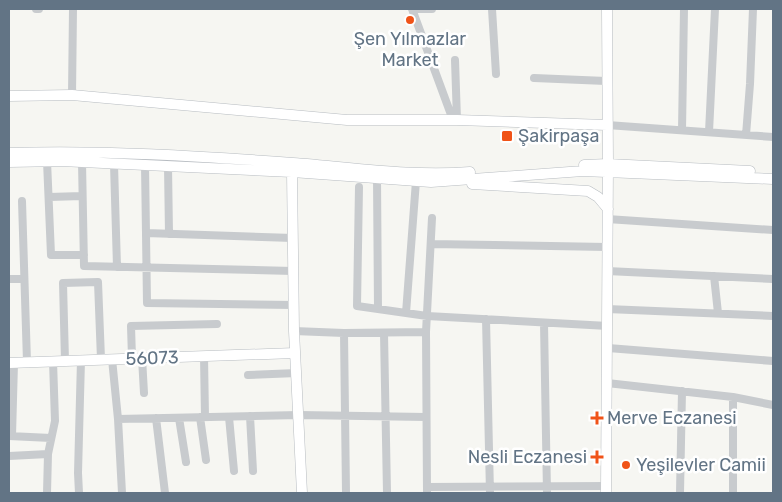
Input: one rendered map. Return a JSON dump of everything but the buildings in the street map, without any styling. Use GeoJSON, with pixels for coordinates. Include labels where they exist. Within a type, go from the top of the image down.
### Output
{"type":"FeatureCollection","features":[{"type":"Feature","properties":{"kind":"main road"},"geometry":{"type":"LineString","coordinates":[[606,490],[608,348],[607,9]]}},
{"type":"Feature","properties":{"kind":"main road"},"geometry":{"type":"LineString","coordinates":[[9,96],[72,95],[347,120],[455,120],[607,125]]}},
{"type":"Feature","properties":{"kind":"main road"},"geometry":{"type":"LineString","coordinates":[[9,153],[67,151],[292,163],[389,171],[462,173],[554,166],[773,172]]}},
{"type":"Feature","properties":{"kind":"main road"},"geometry":{"type":"LineString","coordinates":[[9,162],[82,162],[292,172],[588,191],[598,198],[608,214]]}},
{"type":"Feature","properties":{"kind":"main road"},"geometry":{"type":"LineString","coordinates":[[431,182],[608,168],[773,179]]}},
{"type":"Feature","properties":{"kind":"main road"},"geometry":{"type":"LineString","coordinates":[[292,172],[294,331],[302,493]]}},
{"type":"Feature","properties":{"kind":"main road","name":"56073"},"geometry":{"type":"LineString","coordinates":[[11,363],[295,353]]}},
{"type":"Feature","properties":{"kind":"street"},"geometry":{"type":"LineString","coordinates":[[72,95],[73,9]]}},
{"type":"Feature","properties":{"kind":"street"},"geometry":{"type":"LineString","coordinates":[[432,9],[412,9],[455,120]]}},
{"type":"Feature","properties":{"kind":"street"},"geometry":{"type":"LineString","coordinates":[[492,9],[496,74]]}},
{"type":"Feature","properties":{"kind":"street"},"geometry":{"type":"LineString","coordinates":[[682,130],[684,9]]}},
{"type":"Feature","properties":{"kind":"street"},"geometry":{"type":"LineString","coordinates":[[709,132],[715,9]]}},
{"type":"Feature","properties":{"kind":"street"},"geometry":{"type":"LineString","coordinates":[[746,135],[753,9]]}},
{"type":"Feature","properties":{"kind":"street"},"geometry":{"type":"LineString","coordinates":[[455,60],[455,120]]}},
{"type":"Feature","properties":{"kind":"street"},"geometry":{"type":"LineString","coordinates":[[534,78],[606,81]]}},
{"type":"Feature","properties":{"kind":"street"},"geometry":{"type":"LineString","coordinates":[[607,125],[773,136]]}},
{"type":"Feature","properties":{"kind":"street"},"geometry":{"type":"LineString","coordinates":[[47,161],[51,255],[84,255]]}},
{"type":"Feature","properties":{"kind":"street"},"geometry":{"type":"LineString","coordinates":[[82,162],[84,266],[293,271]]}},
{"type":"Feature","properties":{"kind":"street"},"geometry":{"type":"LineString","coordinates":[[114,164],[117,267]]}},
{"type":"Feature","properties":{"kind":"street"},"geometry":{"type":"LineString","coordinates":[[145,165],[147,303],[294,305]]}},
{"type":"Feature","properties":{"kind":"street"},"geometry":{"type":"LineString","coordinates":[[168,166],[170,234]]}},
{"type":"Feature","properties":{"kind":"street"},"geometry":{"type":"LineString","coordinates":[[376,178],[378,309]]}},
{"type":"Feature","properties":{"kind":"street"},"geometry":{"type":"LineString","coordinates":[[406,313],[416,181]]}},
{"type":"Feature","properties":{"kind":"street"},"geometry":{"type":"LineString","coordinates":[[359,187],[357,306],[427,316],[608,326]]}},
{"type":"Feature","properties":{"kind":"street"},"geometry":{"type":"LineString","coordinates":[[49,197],[82,196]]}},
{"type":"Feature","properties":{"kind":"street"},"geometry":{"type":"LineString","coordinates":[[22,201],[27,362]]}},
{"type":"Feature","properties":{"kind":"street"},"geometry":{"type":"LineString","coordinates":[[608,214],[773,230]]}},
{"type":"Feature","properties":{"kind":"street"},"geometry":{"type":"LineString","coordinates":[[432,218],[426,332],[427,490],[606,490]]}},
{"type":"Feature","properties":{"kind":"street"},"geometry":{"type":"LineString","coordinates":[[146,233],[293,238]]}},
{"type":"Feature","properties":{"kind":"street"},"geometry":{"type":"LineString","coordinates":[[431,244],[607,247]]}},
{"type":"Feature","properties":{"kind":"street"},"geometry":{"type":"LineString","coordinates":[[607,271],[773,279]]}},
{"type":"Feature","properties":{"kind":"street"},"geometry":{"type":"LineString","coordinates":[[714,276],[718,313]]}},
{"type":"Feature","properties":{"kind":"street"},"geometry":{"type":"LineString","coordinates":[[9,280],[24,279]]}},
{"type":"Feature","properties":{"kind":"street"},"geometry":{"type":"LineString","coordinates":[[65,361],[63,283],[98,282],[107,359],[118,419],[122,493]]}},
{"type":"Feature","properties":{"kind":"street"},"geometry":{"type":"LineString","coordinates":[[608,308],[773,316]]}},
{"type":"Feature","properties":{"kind":"street"},"geometry":{"type":"LineString","coordinates":[[486,319],[490,490]]}},
{"type":"Feature","properties":{"kind":"street"},"geometry":{"type":"LineString","coordinates":[[544,323],[547,490]]}},
{"type":"Feature","properties":{"kind":"street"},"geometry":{"type":"LineString","coordinates":[[144,393],[131,326],[217,324]]}},
{"type":"Feature","properties":{"kind":"street"},"geometry":{"type":"LineString","coordinates":[[294,331],[344,333],[426,332]]}},
{"type":"Feature","properties":{"kind":"street"},"geometry":{"type":"LineString","coordinates":[[344,333],[346,493]]}},
{"type":"Feature","properties":{"kind":"street"},"geometry":{"type":"LineString","coordinates":[[384,333],[387,493]]}},
{"type":"Feature","properties":{"kind":"street"},"geometry":{"type":"LineString","coordinates":[[608,348],[773,361]]}},
{"type":"Feature","properties":{"kind":"street"},"geometry":{"type":"LineString","coordinates":[[204,356],[203,417],[206,460]]}},
{"type":"Feature","properties":{"kind":"street"},"geometry":{"type":"LineString","coordinates":[[79,493],[81,360]]}},
{"type":"Feature","properties":{"kind":"street"},"geometry":{"type":"LineString","coordinates":[[47,493],[48,454],[55,421],[53,361]]}},
{"type":"Feature","properties":{"kind":"street"},"geometry":{"type":"LineString","coordinates":[[11,363],[10,436],[51,438]]}},
{"type":"Feature","properties":{"kind":"street"},"geometry":{"type":"LineString","coordinates":[[248,376],[297,373]]}},
{"type":"Feature","properties":{"kind":"street"},"geometry":{"type":"LineString","coordinates":[[607,383],[733,397],[773,405]]}},
{"type":"Feature","properties":{"kind":"street"},"geometry":{"type":"LineString","coordinates":[[680,493],[682,391]]}},
{"type":"Feature","properties":{"kind":"street"},"geometry":{"type":"LineString","coordinates":[[733,397],[733,493]]}},
{"type":"Feature","properties":{"kind":"street"},"geometry":{"type":"LineString","coordinates":[[118,419],[299,415],[426,417]]}},
{"type":"Feature","properties":{"kind":"street"},"geometry":{"type":"LineString","coordinates":[[250,416],[253,471]]}},
{"type":"Feature","properties":{"kind":"street"},"geometry":{"type":"LineString","coordinates":[[229,417],[234,470]]}},
{"type":"Feature","properties":{"kind":"street"},"geometry":{"type":"LineString","coordinates":[[156,418],[165,493]]}},
{"type":"Feature","properties":{"kind":"street"},"geometry":{"type":"LineString","coordinates":[[180,418],[186,462]]}},
{"type":"Feature","properties":{"kind":"street"},"geometry":{"type":"LineString","coordinates":[[9,456],[48,454]]}},
{"type":"Feature","properties":{"kind":"place","name":"Şen Yılmazlar Market"},"geometry":{"type":"Point","coordinates":[410,20]}},
{"type":"Feature","properties":{"kind":"place","name":"Şakirpaşa"},"geometry":{"type":"Point","coordinates":[507,136]}},
{"type":"Feature","properties":{"kind":"place","name":"Merve Eczanesi"},"geometry":{"type":"Point","coordinates":[597,418]}},
{"type":"Feature","properties":{"kind":"place","name":"Nesli Eczanesi"},"geometry":{"type":"Point","coordinates":[597,457]}},
{"type":"Feature","properties":{"kind":"place","name":"Yeşilevler Camii"},"geometry":{"type":"Point","coordinates":[626,465]}}]}
